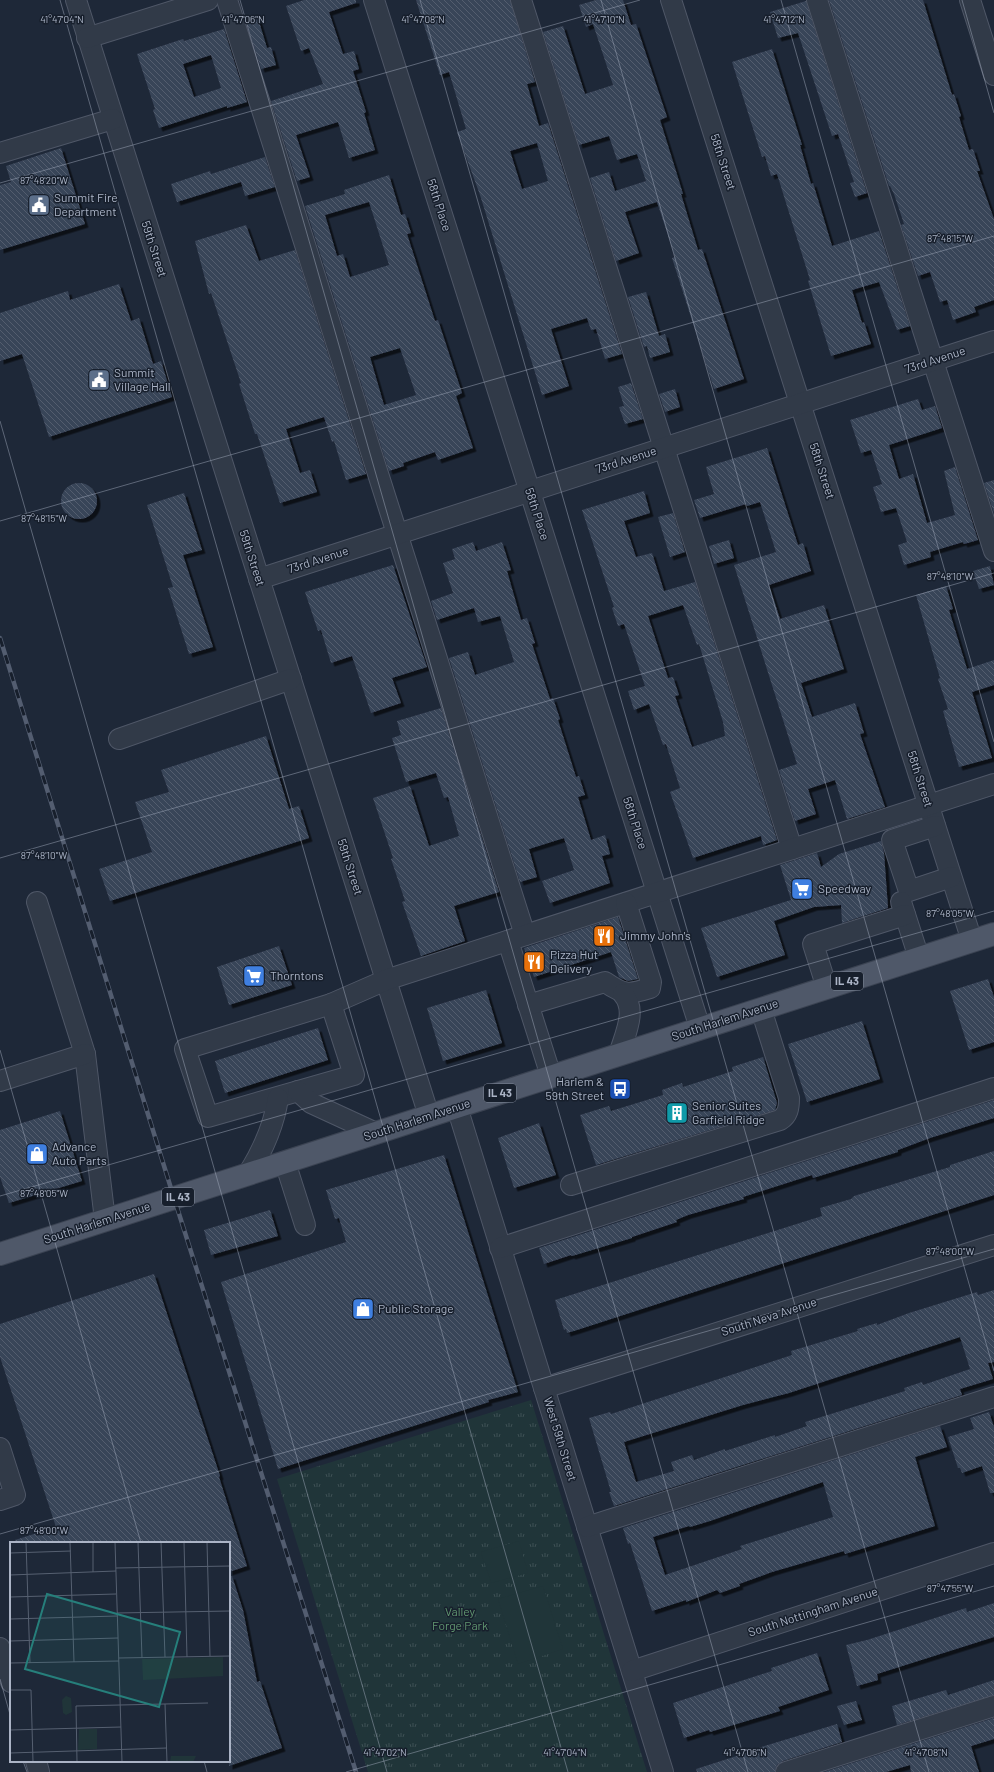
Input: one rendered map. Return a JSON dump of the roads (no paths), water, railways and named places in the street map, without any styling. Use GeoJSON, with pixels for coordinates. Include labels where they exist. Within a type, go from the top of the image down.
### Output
{"type":"FeatureCollection","features":[{"type":"Feature","properties":{"kind":"main road","name":"South Harlem Avenue"},"geometry":{"type":"LineString","coordinates":[[0,1254],[994,934]]}},
{"type":"Feature","properties":{"kind":"street","name":"59th Street"},"geometry":{"type":"LineString","coordinates":[[76,0],[429,1116]]}},
{"type":"Feature","properties":{"kind":"street"},"geometry":{"type":"LineString","coordinates":[[88,38],[208,0]]}},
{"type":"Feature","properties":{"kind":"street"},"geometry":{"type":"LineString","coordinates":[[227,0],[397,534],[516,938],[528,1005],[551,1076]]}},
{"type":"Feature","properties":{"kind":"street","name":"58th Place"},"geometry":{"type":"LineString","coordinates":[[374,0],[700,1028]]}},
{"type":"Feature","properties":{"kind":"street"},"geometry":{"type":"LineString","coordinates":[[521,0],[792,849]]}},
{"type":"Feature","properties":{"kind":"street","name":"58th Street"},"geometry":{"type":"LineString","coordinates":[[671,0],[972,941]]}},
{"type":"Feature","properties":{"kind":"street"},"geometry":{"type":"LineString","coordinates":[[817,0],[994,551]]}},
{"type":"Feature","properties":{"kind":"street"},"geometry":{"type":"LineString","coordinates":[[970,0],[994,74]]}},
{"type":"Feature","properties":{"kind":"street"},"geometry":{"type":"LineString","coordinates":[[0,153],[113,119]]}},
{"type":"Feature","properties":{"kind":"street","name":"73rd Avenue"},"geometry":{"type":"LineString","coordinates":[[259,579],[994,341]]}},
{"type":"Feature","properties":{"kind":"street"},"geometry":{"type":"LineString","coordinates":[[119,739],[290,679]]}},
{"type":"Feature","properties":{"kind":"street"},"geometry":{"type":"LineString","coordinates":[[331,1004],[354,1075],[208,1117],[185,1049],[331,1004],[386,980],[994,784]]}},
{"type":"Feature","properties":{"kind":"street"},"geometry":{"type":"LineString","coordinates":[[909,891],[892,840],[935,826]]}},
{"type":"Feature","properties":{"kind":"street"},"geometry":{"type":"LineString","coordinates":[[919,958],[899,894],[951,877]]}},
{"type":"Feature","properties":{"kind":"street"},"geometry":{"type":"LineString","coordinates":[[37,902],[85,1054],[105,1220]]}},
{"type":"Feature","properties":{"kind":"street"},"geometry":{"type":"LineString","coordinates":[[623,994],[635,993],[650,988],[651,982],[626,903]]}},
{"type":"Feature","properties":{"kind":"street"},"geometry":{"type":"LineString","coordinates":[[827,988],[813,944],[905,914]]}},
{"type":"Feature","properties":{"kind":"street"},"geometry":{"type":"LineString","coordinates":[[528,1005],[605,982],[623,994],[630,1005],[630,1015],[619,1055]]}},
{"type":"Feature","properties":{"kind":"street"},"geometry":{"type":"LineString","coordinates":[[571,1185],[785,1117],[788,1112],[789,1098],[761,1009]]}},
{"type":"Feature","properties":{"kind":"street"},"geometry":{"type":"LineString","coordinates":[[0,1081],[85,1054]]}},
{"type":"Feature","properties":{"kind":"street"},"geometry":{"type":"LineString","coordinates":[[500,1248],[994,1088]]}},
{"type":"Feature","properties":{"kind":"street"},"geometry":{"type":"LineString","coordinates":[[298,1091],[311,1103],[376,1133]]}},
{"type":"Feature","properties":{"kind":"street"},"geometry":{"type":"LineString","coordinates":[[248,1174],[260,1155],[270,1132],[278,1098]]}},
{"type":"Feature","properties":{"kind":"street","name":"West 59th Street"},"geometry":{"type":"LineString","coordinates":[[457,1107],[664,1772]]}},
{"type":"Feature","properties":{"kind":"street"},"geometry":{"type":"LineString","coordinates":[[285,1162],[305,1225]]}},
{"type":"Feature","properties":{"kind":"street","name":"South Neva Avenue"},"geometry":{"type":"LineString","coordinates":[[544,1388],[994,1245]]}},
{"type":"Feature","properties":{"kind":"street"},"geometry":{"type":"LineString","coordinates":[[587,1527],[994,1396]]}},
{"type":"Feature","properties":{"kind":"street"},"geometry":{"type":"LineString","coordinates":[[0,1448],[15,1495],[0,1500]]}},
{"type":"Feature","properties":{"kind":"street","name":"South Nottingham Avenue"},"geometry":{"type":"LineString","coordinates":[[632,1671],[994,1553]]}},
{"type":"Feature","properties":{"kind":"street"},"geometry":{"type":"LineString","coordinates":[[0,1648],[10,1679]]}},
{"type":"Feature","properties":{"kind":"street"},"geometry":{"type":"LineString","coordinates":[[786,1772],[994,1706]]}},
{"type":"Feature","properties":{"kind":"street"},"geometry":{"type":"LineString","coordinates":[[36,1762],[39,1772]]}},
{"type":"Feature","properties":{"kind":"railway"},"geometry":{"type":"LineString","coordinates":[[0,638],[174,1198],[356,1772]]}},
{"type":"Feature","properties":{"kind":"place","name":"Summit Fire Department"},"geometry":{"type":"Point","coordinates":[39,205]}},
{"type":"Feature","properties":{"kind":"place","name":"Summit Village Hall"},"geometry":{"type":"Point","coordinates":[99,380]}},
{"type":"Feature","properties":{"kind":"place","name":"Speedway"},"geometry":{"type":"Point","coordinates":[802,889]}},
{"type":"Feature","properties":{"kind":"place","name":"Jimmy John's"},"geometry":{"type":"Point","coordinates":[604,936]}},
{"type":"Feature","properties":{"kind":"place","name":"Pizza Hut Delivery"},"geometry":{"type":"Point","coordinates":[534,962]}},
{"type":"Feature","properties":{"kind":"place","name":"Thorntons"},"geometry":{"type":"Point","coordinates":[254,976]}},
{"type":"Feature","properties":{"kind":"place","name":"Harlem & 59th Street"},"geometry":{"type":"Point","coordinates":[620,1089]}},
{"type":"Feature","properties":{"kind":"place","name":"Senior Suites Garfield Ridge"},"geometry":{"type":"Point","coordinates":[677,1113]}},
{"type":"Feature","properties":{"kind":"place","name":"Advance Auto Parts"},"geometry":{"type":"Point","coordinates":[37,1154]}},
{"type":"Feature","properties":{"kind":"place","name":"Public Storage"},"geometry":{"type":"Point","coordinates":[363,1309]}},
{"type":"Feature","properties":{"kind":"park label","name":"Valley Forge Park"},"geometry":{"type":"Point","coordinates":[460,1619]}}]}
